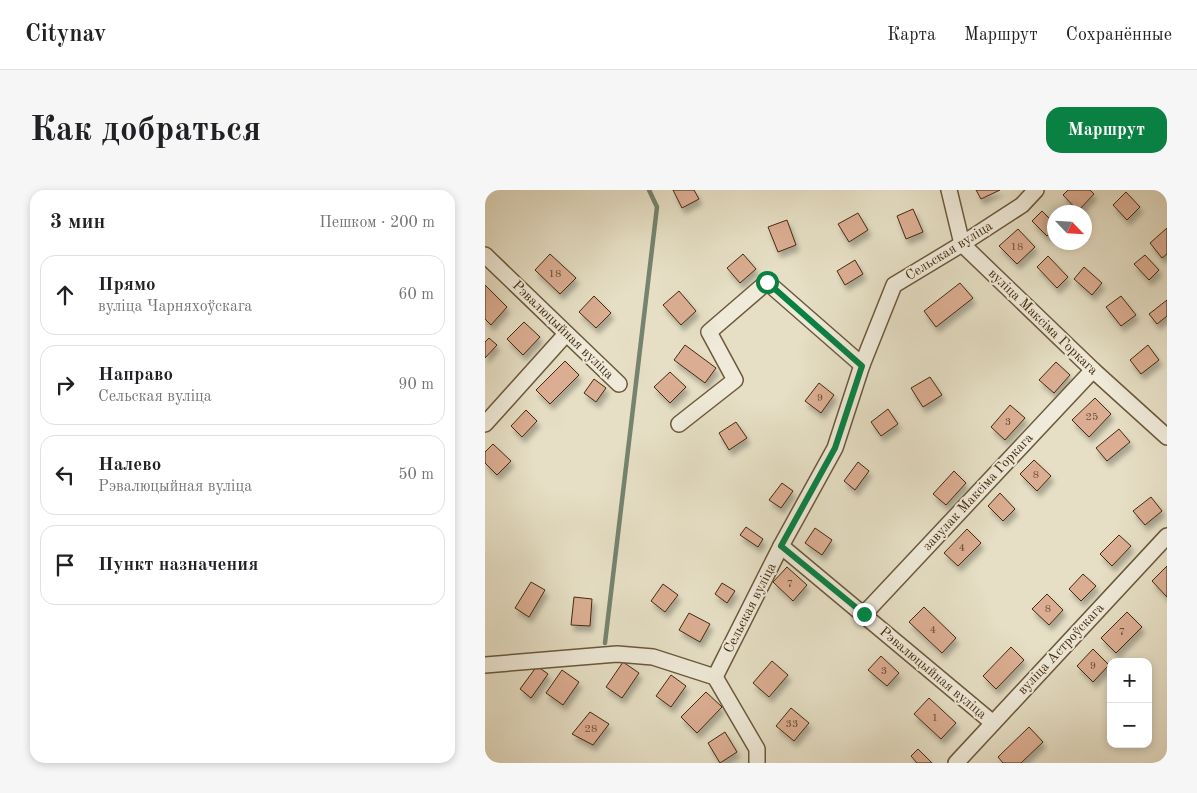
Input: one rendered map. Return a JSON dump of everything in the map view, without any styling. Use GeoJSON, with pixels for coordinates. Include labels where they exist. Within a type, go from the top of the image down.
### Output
{"type":"FeatureCollection","features":[{"type":"Feature","properties":{"kind":"street"},"geometry":{"type":"LineString","coordinates":[[949,190],[962,244]]}},
{"type":"Feature","properties":{"kind":"street","name":"Сельская вуліца"},"geometry":{"type":"LineString","coordinates":[[715,677],[781,546],[835,448],[862,366],[894,285],[1022,205],[1036,190]]}},
{"type":"Feature","properties":{"kind":"street","name":"вуліца Максіма Горкага"},"geometry":{"type":"LineString","coordinates":[[962,244],[1093,370],[1167,436]]}},
{"type":"Feature","properties":{"kind":"street","name":"Рэвалюцыйная вуліца"},"geometry":{"type":"LineString","coordinates":[[485,254],[619,384]]}},
{"type":"Feature","properties":{"kind":"street"},"geometry":{"type":"LineString","coordinates":[[679,424],[735,380],[709,332],[767,282],[862,366]]}},
{"type":"Feature","properties":{"kind":"street"},"geometry":{"type":"LineString","coordinates":[[485,424],[566,334]]}},
{"type":"Feature","properties":{"kind":"street","name":"завулак Максіма Горкага"},"geometry":{"type":"LineString","coordinates":[[864,614],[1093,370]]}},
{"type":"Feature","properties":{"kind":"street","name":"вуліца Астроўскага"},"geometry":{"type":"LineString","coordinates":[[956,763],[1167,536]]}},
{"type":"Feature","properties":{"kind":"street","name":"Рэвалюцыйная вуліца"},"geometry":{"type":"LineString","coordinates":[[781,546],[993,723]]}},
{"type":"Feature","properties":{"kind":"street"},"geometry":{"type":"LineString","coordinates":[[485,665],[617,654],[653,657],[715,677],[757,749],[757,763]]}},
{"type":"Feature","properties":{"kind":"building"},"geometry":{"type":"Polygon","coordinates":[[[673,190],[694,190],[699,199],[682,208],[673,190]]]}},
{"type":"Feature","properties":{"kind":"building"},"geometry":{"type":"Polygon","coordinates":[[[976,190],[1000,190],[981,199],[976,190]]]}},
{"type":"Feature","properties":{"kind":"building"},"geometry":{"type":"Polygon","coordinates":[[[1068,190],[1090,190],[1094,194],[1084,205],[1072,205],[1063,195],[1068,190]]]}},
{"type":"Feature","properties":{"kind":"building"},"geometry":{"type":"Polygon","coordinates":[[[1126,192],[1140,207],[1127,220],[1113,205],[1126,192]]]}},
{"type":"Feature","properties":{"kind":"building"},"geometry":{"type":"Polygon","coordinates":[[[913,209],[923,232],[906,239],[897,216],[913,209]]]}},
{"type":"Feature","properties":{"kind":"building"},"geometry":{"type":"Polygon","coordinates":[[[1042,211],[1047,216],[1047,236],[1032,221],[1042,211]]]}},
{"type":"Feature","properties":{"kind":"building"},"geometry":{"type":"Polygon","coordinates":[[[858,213],[868,230],[849,242],[838,224],[858,213]]]}},
{"type":"Feature","properties":{"kind":"building"},"geometry":{"type":"Polygon","coordinates":[[[787,220],[796,245],[778,252],[768,227],[787,220]]]}},
{"type":"Feature","properties":{"kind":"building"},"geometry":{"type":"Polygon","coordinates":[[[1167,228],[1167,254],[1162,258],[1150,243],[1167,228]]]}},
{"type":"Feature","properties":{"kind":"building"},"geometry":{"type":"Polygon","coordinates":[[[1018,229],[1035,247],[1017,264],[999,246],[1018,229]]]}},
{"type":"Feature","properties":{"kind":"building"},"geometry":{"type":"Polygon","coordinates":[[[550,254],[576,278],[560,294],[535,270],[550,254]]]}},
{"type":"Feature","properties":{"kind":"building"},"geometry":{"type":"Polygon","coordinates":[[[743,254],[756,269],[740,283],[727,268],[743,254]]]}},
{"type":"Feature","properties":{"kind":"building"},"geometry":{"type":"Polygon","coordinates":[[[1145,255],[1159,270],[1149,280],[1134,264],[1145,255]]]}},
{"type":"Feature","properties":{"kind":"building"},"geometry":{"type":"Polygon","coordinates":[[[1048,256],[1068,277],[1057,288],[1037,267],[1048,256]]]}},
{"type":"Feature","properties":{"kind":"building"},"geometry":{"type":"Polygon","coordinates":[[[855,260],[863,274],[845,285],[837,271],[855,260]]]}},
{"type":"Feature","properties":{"kind":"building"},"geometry":{"type":"Polygon","coordinates":[[[1084,267],[1102,283],[1092,295],[1074,279],[1084,267]]]}},
{"type":"Feature","properties":{"kind":"building"},"geometry":{"type":"Polygon","coordinates":[[[960,283],[973,298],[936,327],[924,311],[960,283]]]}},
{"type":"Feature","properties":{"kind":"building"},"geometry":{"type":"Polygon","coordinates":[[[485,285],[507,307],[491,325],[485,319],[485,285]]]}},
{"type":"Feature","properties":{"kind":"building"},"geometry":{"type":"Polygon","coordinates":[[[679,291],[696,311],[681,325],[663,305],[679,291]]]}},
{"type":"Feature","properties":{"kind":"building"},"geometry":{"type":"Polygon","coordinates":[[[594,296],[611,313],[596,328],[579,312],[594,296]]]}},
{"type":"Feature","properties":{"kind":"building"},"geometry":{"type":"Polygon","coordinates":[[[1121,296],[1136,315],[1121,326],[1106,307],[1121,296]]]}},
{"type":"Feature","properties":{"kind":"building"},"geometry":{"type":"Polygon","coordinates":[[[1167,300],[1167,316],[1157,324],[1149,314],[1167,300]]]}},
{"type":"Feature","properties":{"kind":"building"},"geometry":{"type":"Polygon","coordinates":[[[524,322],[540,337],[523,355],[507,339],[524,322]]]}},
{"type":"Feature","properties":{"kind":"building"},"geometry":{"type":"Polygon","coordinates":[[[489,338],[497,345],[485,358],[485,342],[489,338]]]}},
{"type":"Feature","properties":{"kind":"building"},"geometry":{"type":"Polygon","coordinates":[[[685,345],[716,368],[705,383],[674,360],[685,345]]]}},
{"type":"Feature","properties":{"kind":"building"},"geometry":{"type":"Polygon","coordinates":[[[1148,345],[1159,360],[1141,374],[1130,360],[1148,345]]]}},
{"type":"Feature","properties":{"kind":"building"},"geometry":{"type":"Polygon","coordinates":[[[565,361],[579,375],[550,404],[536,390],[565,361]]]}},
{"type":"Feature","properties":{"kind":"building"},"geometry":{"type":"Polygon","coordinates":[[[1056,362],[1070,375],[1054,393],[1039,380],[1056,362]]]}},
{"type":"Feature","properties":{"kind":"building"},"geometry":{"type":"Polygon","coordinates":[[[670,372],[686,387],[670,403],[654,387],[670,372]]]}},
{"type":"Feature","properties":{"kind":"building"},"geometry":{"type":"Polygon","coordinates":[[[930,377],[942,395],[923,407],[911,388],[930,377]]]}},
{"type":"Feature","properties":{"kind":"building"},"geometry":{"type":"Polygon","coordinates":[[[594,379],[606,388],[596,402],[584,393],[594,379]]]}},
{"type":"Feature","properties":{"kind":"building"},"geometry":{"type":"Polygon","coordinates":[[[819,383],[834,395],[821,413],[805,401],[819,383]]]}},
{"type":"Feature","properties":{"kind":"building"},"geometry":{"type":"Polygon","coordinates":[[[1095,398],[1111,414],[1089,437],[1072,420],[1095,398]]]}},
{"type":"Feature","properties":{"kind":"building"},"geometry":{"type":"Polygon","coordinates":[[[1010,405],[1025,418],[1005,440],[991,427],[1010,405]]]}},
{"type":"Feature","properties":{"kind":"building"},"geometry":{"type":"Polygon","coordinates":[[[888,409],[898,424],[881,436],[871,422],[888,409]]]}},
{"type":"Feature","properties":{"kind":"building"},"geometry":{"type":"Polygon","coordinates":[[[526,410],[537,421],[522,437],[511,426],[526,410]]]}},
{"type":"Feature","properties":{"kind":"building"},"geometry":{"type":"Polygon","coordinates":[[[736,422],[747,438],[729,450],[719,433],[736,422]]]}},
{"type":"Feature","properties":{"kind":"building"},"geometry":{"type":"Polygon","coordinates":[[[1119,429],[1130,442],[1107,461],[1096,448],[1119,429]]]}},
{"type":"Feature","properties":{"kind":"building"},"geometry":{"type":"Polygon","coordinates":[[[493,444],[511,461],[497,475],[485,463],[485,452],[493,444]]]}},
{"type":"Feature","properties":{"kind":"building"},"geometry":{"type":"Polygon","coordinates":[[[1034,460],[1051,476],[1037,491],[1020,474],[1034,460]]]}},
{"type":"Feature","properties":{"kind":"building"},"geometry":{"type":"Polygon","coordinates":[[[858,462],[869,471],[855,490],[844,481],[858,462]]]}},
{"type":"Feature","properties":{"kind":"building"},"geometry":{"type":"Polygon","coordinates":[[[954,471],[966,483],[946,505],[933,494],[954,471]]]}},
{"type":"Feature","properties":{"kind":"building"},"geometry":{"type":"Polygon","coordinates":[[[782,483],[793,491],[781,508],[769,500],[782,483]]]}},
{"type":"Feature","properties":{"kind":"building"},"geometry":{"type":"Polygon","coordinates":[[[1000,493],[1015,509],[1003,521],[988,506],[1000,493]]]}},
{"type":"Feature","properties":{"kind":"building"},"geometry":{"type":"Polygon","coordinates":[[[1151,497],[1162,511],[1145,525],[1133,511],[1151,497]]]}},
{"type":"Feature","properties":{"kind":"building"},"geometry":{"type":"Polygon","coordinates":[[[746,527],[763,539],[758,547],[740,535],[746,527]]]}},
{"type":"Feature","properties":{"kind":"building"},"geometry":{"type":"Polygon","coordinates":[[[815,528],[832,540],[822,555],[805,543],[815,528]]]}},
{"type":"Feature","properties":{"kind":"building"},"geometry":{"type":"Polygon","coordinates":[[[967,529],[981,543],[958,566],[944,553],[967,529]]]}},
{"type":"Feature","properties":{"kind":"building"},"geometry":{"type":"Polygon","coordinates":[[[1119,535],[1131,546],[1112,566],[1100,554],[1119,535]]]}},
{"type":"Feature","properties":{"kind":"building"},"geometry":{"type":"Polygon","coordinates":[[[1167,566],[1167,597],[1152,581],[1167,566]]]}},
{"type":"Feature","properties":{"kind":"building"},"geometry":{"type":"Polygon","coordinates":[[[787,567],[807,585],[793,601],[773,582],[787,567]]]}},
{"type":"Feature","properties":{"kind":"building"},"geometry":{"type":"Polygon","coordinates":[[[1083,574],[1096,586],[1081,601],[1069,589],[1083,574]]]}},
{"type":"Feature","properties":{"kind":"building"},"geometry":{"type":"Polygon","coordinates":[[[531,582],[545,590],[529,617],[515,608],[531,582]]]}},
{"type":"Feature","properties":{"kind":"building"},"geometry":{"type":"Polygon","coordinates":[[[722,583],[735,591],[727,603],[715,594],[722,583]]]}},
{"type":"Feature","properties":{"kind":"building"},"geometry":{"type":"Polygon","coordinates":[[[663,584],[678,595],[665,612],[651,601],[663,584]]]}},
{"type":"Feature","properties":{"kind":"building"},"geometry":{"type":"Polygon","coordinates":[[[1047,594],[1063,610],[1049,625],[1032,609],[1047,594]]]}},
{"type":"Feature","properties":{"kind":"building"},"geometry":{"type":"Polygon","coordinates":[[[574,597],[592,599],[590,626],[571,625],[574,597]]]}},
{"type":"Feature","properties":{"kind":"building"},"geometry":{"type":"Polygon","coordinates":[[[924,607],[956,638],[942,653],[909,622],[924,607]]]}},
{"type":"Feature","properties":{"kind":"building"},"geometry":{"type":"Polygon","coordinates":[[[1127,612],[1142,627],[1116,653],[1101,638],[1127,612]]]}},
{"type":"Feature","properties":{"kind":"building"},"geometry":{"type":"Polygon","coordinates":[[[689,613],[710,624],[700,642],[679,630],[689,613]]]}},
{"type":"Feature","properties":{"kind":"building"},"geometry":{"type":"Polygon","coordinates":[[[1011,647],[1024,660],[996,689],[983,676],[1011,647]]]}},
{"type":"Feature","properties":{"kind":"building"},"geometry":{"type":"Polygon","coordinates":[[[1093,649],[1107,663],[1107,667],[1093,682],[1077,666],[1093,649]]]}},
{"type":"Feature","properties":{"kind":"building"},"geometry":{"type":"Polygon","coordinates":[[[881,656],[899,673],[887,686],[868,670],[881,656]]]}},
{"type":"Feature","properties":{"kind":"building"},"geometry":{"type":"Polygon","coordinates":[[[772,661],[788,675],[769,697],[753,683],[772,661]]]}},
{"type":"Feature","properties":{"kind":"building"},"geometry":{"type":"Polygon","coordinates":[[[623,662],[639,673],[622,698],[606,687],[623,662]]]}},
{"type":"Feature","properties":{"kind":"building"},"geometry":{"type":"Polygon","coordinates":[[[537,666],[548,674],[531,698],[520,689],[537,666]]]}},
{"type":"Feature","properties":{"kind":"building"},"geometry":{"type":"Polygon","coordinates":[[[562,670],[579,682],[563,705],[546,693],[562,670]]]}},
{"type":"Feature","properties":{"kind":"building"},"geometry":{"type":"Polygon","coordinates":[[[671,675],[686,686],[671,707],[656,696],[671,675]]]}},
{"type":"Feature","properties":{"kind":"building"},"geometry":{"type":"Polygon","coordinates":[[[706,692],[722,707],[697,733],[681,717],[706,692]]]}},
{"type":"Feature","properties":{"kind":"building"},"geometry":{"type":"Polygon","coordinates":[[[929,698],[956,723],[941,739],[914,714],[929,698]]]}},
{"type":"Feature","properties":{"kind":"building"},"geometry":{"type":"Polygon","coordinates":[[[791,708],[809,723],[794,741],[776,726],[791,708]]]}},
{"type":"Feature","properties":{"kind":"building"},"geometry":{"type":"Polygon","coordinates":[[[590,712],[609,724],[593,745],[572,734],[590,712]]]}},
{"type":"Feature","properties":{"kind":"building"},"geometry":{"type":"Polygon","coordinates":[[[1029,727],[1043,742],[1021,763],[1003,763],[998,757],[1029,727]]]}},
{"type":"Feature","properties":{"kind":"building"},"geometry":{"type":"Polygon","coordinates":[[[725,732],[737,752],[720,763],[708,743],[725,732]]]}},
{"type":"Feature","properties":{"kind":"building"},"geometry":{"type":"Polygon","coordinates":[[[918,749],[932,763],[917,763],[911,756],[918,749]]]}},
{"type":"Feature","properties":{"kind":"waterway"},"geometry":{"type":"LineString","coordinates":[[605,643],[657,207],[649,190]]}},
{"type":"Feature","properties":{"kind":"route"},"geometry":{"type":"LineString","coordinates":[[767,282],[862,366],[835,448],[781,546],[864,614]]}}]}
